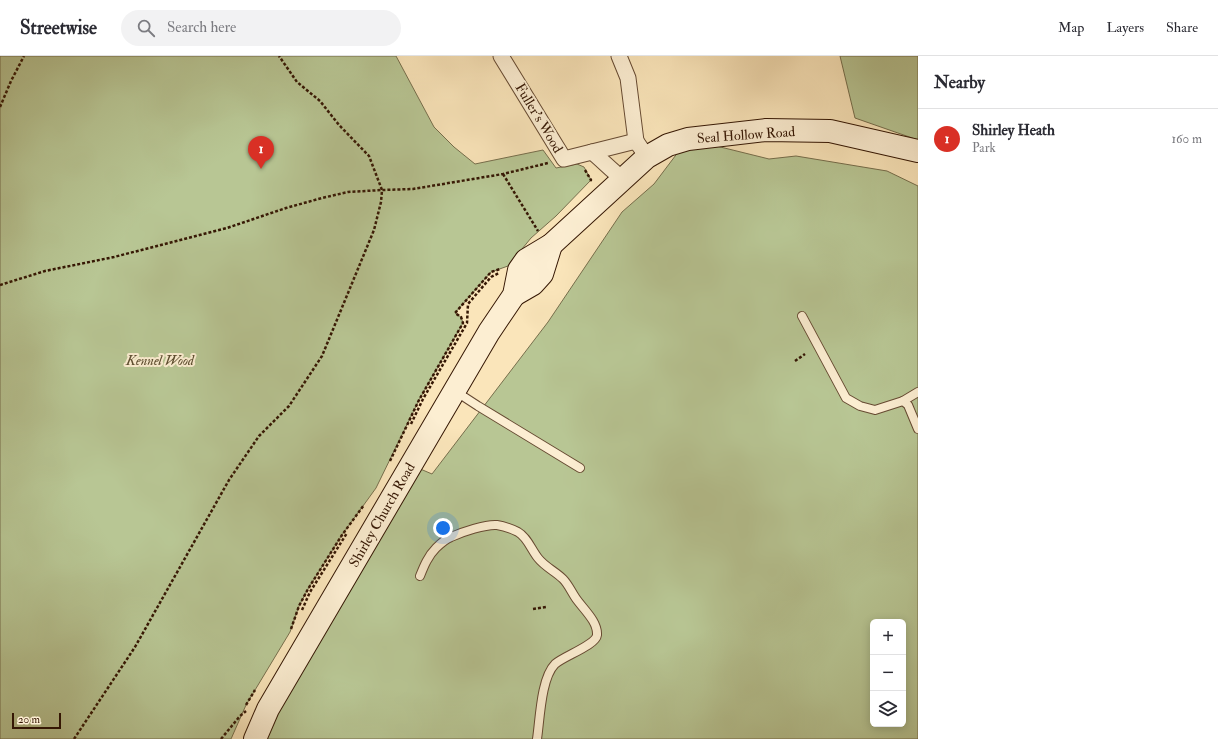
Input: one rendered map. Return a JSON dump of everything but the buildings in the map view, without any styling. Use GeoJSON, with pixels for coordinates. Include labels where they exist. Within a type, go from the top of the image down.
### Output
{"type":"FeatureCollection","features":[{"type":"Feature","properties":{"kind":"street","name":"Fuller's Wood"},"geometry":{"type":"LineString","coordinates":[[501,56],[558,161]]}},
{"type":"Feature","properties":{"kind":"street"},"geometry":{"type":"LineString","coordinates":[[541,236],[623,179],[642,149],[628,78],[619,56]]}},
{"type":"Feature","properties":{"kind":"street","name":"Seal Hollow Road"},"geometry":{"type":"LineString","coordinates":[[642,149],[668,145],[688,139],[766,130],[830,131],[918,151]]}},
{"type":"Feature","properties":{"kind":"street"},"geometry":{"type":"LineString","coordinates":[[558,161],[592,152],[642,149]]}},
{"type":"Feature","properties":{"kind":"street"},"geometry":{"type":"LineString","coordinates":[[592,152],[623,179]]}},
{"type":"Feature","properties":{"kind":"street","name":"Shirley Church Road"},"geometry":{"type":"LineString","coordinates":[[254,739],[268,709],[489,332],[520,287],[533,284],[542,274],[541,236]]}},
{"type":"Feature","properties":{"kind":"lane"},"geometry":{"type":"LineString","coordinates":[[538,262],[541,236]]}},
{"type":"Feature","properties":{"kind":"lane"},"geometry":{"type":"LineString","coordinates":[[802,316],[846,398],[860,406],[875,410],[903,401],[918,392]]}},
{"type":"Feature","properties":{"kind":"lane"},"geometry":{"type":"LineString","coordinates":[[455,390],[478,406],[580,468]]}},
{"type":"Feature","properties":{"kind":"lane"},"geometry":{"type":"LineString","coordinates":[[903,401],[908,405],[918,429]]}},
{"type":"Feature","properties":{"kind":"lane"},"geometry":{"type":"LineString","coordinates":[[420,576],[428,558],[436,547],[449,537],[483,526],[497,525],[518,532],[525,537],[538,558],[564,580],[590,617],[596,628],[597,637],[593,642],[556,663],[550,670],[543,694],[537,739]]}},
{"type":"Feature","properties":{"kind":"path"},"geometry":{"type":"LineString","coordinates":[[0,107],[24,56]]}},
{"type":"Feature","properties":{"kind":"path"},"geometry":{"type":"LineString","coordinates":[[74,739],[135,647],[229,480],[259,436],[289,406],[322,356],[374,230],[381,202],[382,190],[369,156],[320,101],[297,82],[279,56]]}},
{"type":"Feature","properties":{"kind":"path"},"geometry":{"type":"LineString","coordinates":[[0,285],[45,271],[114,257],[227,228],[286,208],[348,192],[413,189],[503,174],[558,161]]}},
{"type":"Feature","properties":{"kind":"path"},"geometry":{"type":"LineString","coordinates":[[584,167],[591,180],[586,185]]}},
{"type":"Feature","properties":{"kind":"path"},"geometry":{"type":"LineString","coordinates":[[503,174],[541,236]]}},
{"type":"Feature","properties":{"kind":"path"},"geometry":{"type":"LineString","coordinates":[[390,461],[419,400],[463,323],[461,317],[455,313],[491,272],[502,268]]}},
{"type":"Feature","properties":{"kind":"path"},"geometry":{"type":"LineString","coordinates":[[795,361],[805,354]]}},
{"type":"Feature","properties":{"kind":"path"},"geometry":{"type":"LineString","coordinates":[[290,632],[308,589],[342,535],[368,500]]}},
{"type":"Feature","properties":{"kind":"path"},"geometry":{"type":"LineString","coordinates":[[533,609],[546,607]]}},
{"type":"Feature","properties":{"kind":"path"},"geometry":{"type":"LineString","coordinates":[[246,705],[258,685]]}},
{"type":"Feature","properties":{"kind":"green space","name":"Kennel Wood"},"geometry":{"type":"Polygon","coordinates":[[[0,56],[396,56],[434,127],[454,147],[475,164],[543,150],[556,168],[577,164],[584,167],[591,180],[556,216],[531,238],[508,266],[491,272],[455,313],[461,317],[463,323],[419,400],[376,488],[342,535],[308,589],[299,606],[290,632],[246,705],[231,739],[0,739],[0,56]]]}},
{"type":"Feature","properties":{"kind":"green space"},"geometry":{"type":"Polygon","coordinates":[[[840,56],[918,56],[918,140],[855,118],[840,56]]]}},
{"type":"Feature","properties":{"kind":"green space"},"geometry":{"type":"Polygon","coordinates":[[[688,139],[769,159],[796,156],[887,171],[918,186],[918,739],[265,739],[292,683],[418,468],[432,474],[548,322],[622,212],[654,184],[688,139]]]}},
{"type":"Feature","properties":{"kind":"place","name":"Shirley Heath"},"geometry":{"type":"Point","coordinates":[261,169]}}]}
